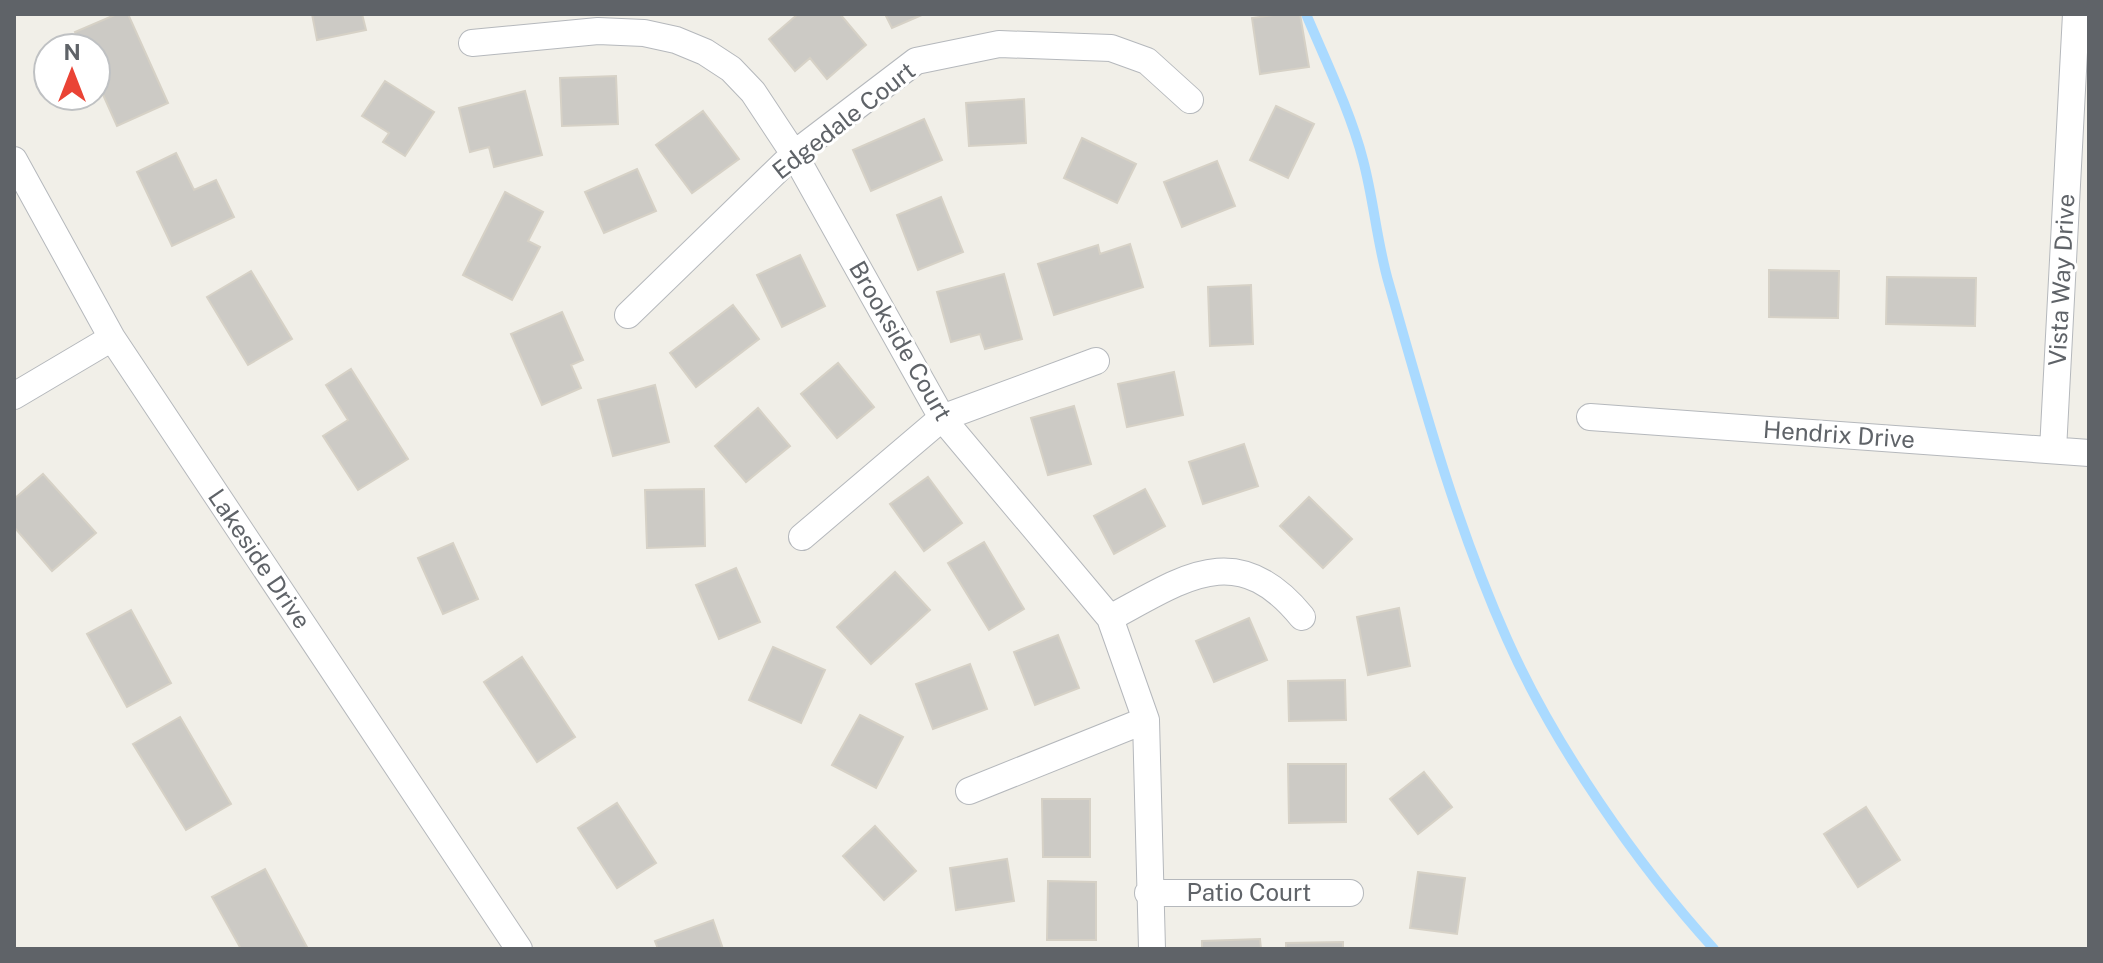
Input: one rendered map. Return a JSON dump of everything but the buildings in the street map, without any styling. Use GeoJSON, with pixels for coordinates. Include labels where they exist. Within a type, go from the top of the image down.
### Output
{"type":"FeatureCollection","features":[{"type":"Feature","properties":{"kind":"street","name":"Vista Way Drive"},"geometry":{"type":"LineString","coordinates":[[2053,450],[2076,14]]}},
{"type":"Feature","properties":{"kind":"street","name":"Brookside Court"},"geometry":{"type":"LineString","coordinates":[[472,43],[598,31],[644,33],[676,40],[731,69],[753,92],[794,154],[942,418],[1110,618],[1146,720],[1148,893],[1152,949]]}},
{"type":"Feature","properties":{"kind":"street","name":"Edgedale Court"},"geometry":{"type":"LineString","coordinates":[[628,315],[794,154],[916,61],[999,44],[1111,48],[1147,61],[1190,100]]}},
{"type":"Feature","properties":{"kind":"street","name":"Lakeside Drive"},"geometry":{"type":"LineString","coordinates":[[14,160],[112,338],[519,949]]}},
{"type":"Feature","properties":{"kind":"street"},"geometry":{"type":"LineString","coordinates":[[14,396],[112,338]]}},
{"type":"Feature","properties":{"kind":"street"},"geometry":{"type":"LineString","coordinates":[[802,537],[942,418],[1096,361]]}},
{"type":"Feature","properties":{"kind":"street","name":"Hendrix Drive"},"geometry":{"type":"LineString","coordinates":[[1590,417],[2089,453]]}},
{"type":"Feature","properties":{"kind":"street"},"geometry":{"type":"LineString","coordinates":[[1110,618],[1178,582],[1224,571],[1269,584],[1282,592],[1302,617]]}},
{"type":"Feature","properties":{"kind":"street"},"geometry":{"type":"LineString","coordinates":[[969,791],[1146,720]]}},
{"type":"Feature","properties":{"kind":"street","name":"Patio Court"},"geometry":{"type":"LineString","coordinates":[[1148,893],[1350,893]]}},
{"type":"Feature","properties":{"kind":"waterway"},"geometry":{"type":"LineString","coordinates":[[1306,14],[1358,142],[1385,269],[1428,419],[1456,508],[1507,639],[1548,720],[1599,802],[1655,879],[1714,949]]}}]}
